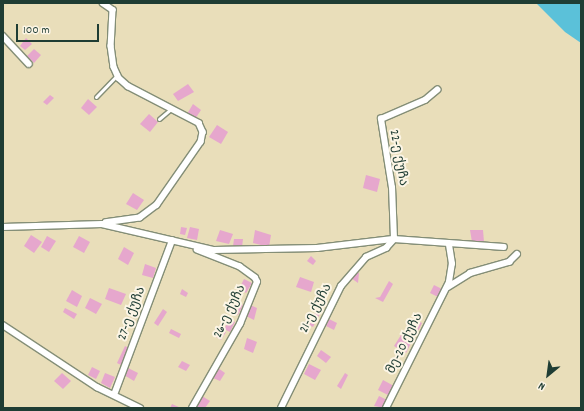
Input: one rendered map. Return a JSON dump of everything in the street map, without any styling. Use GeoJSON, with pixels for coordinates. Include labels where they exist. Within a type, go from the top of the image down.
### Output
{"type":"FeatureCollection","features":[{"type":"Feature","properties":{"kind":"street"},"geometry":{"type":"LineString","coordinates":[[3,227],[102,224],[140,218],[151,209],[201,142],[203,132],[199,123],[128,86],[118,74],[111,46],[113,10],[103,3]]}},
{"type":"Feature","properties":{"kind":"street"},"geometry":{"type":"LineString","coordinates":[[3,36],[29,64]]}},
{"type":"Feature","properties":{"kind":"street","name":"22-ე ქუჩა"},"geometry":{"type":"LineString","coordinates":[[394,239],[392,188],[380,122],[383,118],[425,100],[437,90]]}},
{"type":"Feature","properties":{"kind":"street"},"geometry":{"type":"LineString","coordinates":[[102,224],[178,243],[214,250],[317,248],[394,239],[504,247]]}},
{"type":"Feature","properties":{"kind":"street","name":"21-ე ქუჩა"},"geometry":{"type":"LineString","coordinates":[[281,408],[341,286],[366,257],[386,248],[394,239]]}},
{"type":"Feature","properties":{"kind":"street","name":"27-ე ქუჩა"},"geometry":{"type":"LineString","coordinates":[[114,395],[172,241]]}},
{"type":"Feature","properties":{"kind":"street","name":"26-ე ქუჩა"},"geometry":{"type":"LineString","coordinates":[[178,243],[240,267],[255,278],[257,282],[240,324],[192,408]]}},
{"type":"Feature","properties":{"kind":"street","name":"მე-20 ქუჩა"},"geometry":{"type":"LineString","coordinates":[[386,408],[445,290],[452,264],[449,244]]}},
{"type":"Feature","properties":{"kind":"street","name":"მე-20 ქუჩა"},"geometry":{"type":"LineString","coordinates":[[445,290],[461,278],[509,262],[517,254]]}},
{"type":"Feature","properties":{"kind":"street"},"geometry":{"type":"LineString","coordinates":[[3,325],[114,395],[140,408]]}},
{"type":"Feature","properties":{"kind":"lane"},"geometry":{"type":"LineString","coordinates":[[96,97],[118,74]]}},
{"type":"Feature","properties":{"kind":"lane"},"geometry":{"type":"LineString","coordinates":[[159,119],[172,108]]}},
{"type":"Feature","properties":{"kind":"water"},"geometry":{"type":"Polygon","coordinates":[[[536,3],[581,3],[581,43],[565,32],[536,3]]]}},
{"type":"Feature","properties":{"kind":"building"},"geometry":{"type":"Polygon","coordinates":[[[26,38],[32,44],[25,50],[20,46],[26,38]]]}},
{"type":"Feature","properties":{"kind":"building"},"geometry":{"type":"Polygon","coordinates":[[[34,49],[41,55],[34,63],[27,56],[34,49]]]}},
{"type":"Feature","properties":{"kind":"building"},"geometry":{"type":"Polygon","coordinates":[[[188,84],[194,92],[178,101],[173,94],[188,84]]]}},
{"type":"Feature","properties":{"kind":"building"},"geometry":{"type":"Polygon","coordinates":[[[50,95],[54,98],[47,105],[43,102],[50,95]]]}},
{"type":"Feature","properties":{"kind":"building"},"geometry":{"type":"Polygon","coordinates":[[[88,99],[97,107],[89,115],[81,108],[88,99]]]}},
{"type":"Feature","properties":{"kind":"building"},"geometry":{"type":"Polygon","coordinates":[[[193,104],[201,110],[195,119],[187,114],[193,104]]]}},
{"type":"Feature","properties":{"kind":"building"},"geometry":{"type":"Polygon","coordinates":[[[149,114],[158,122],[150,132],[140,124],[149,114]]]}},
{"type":"Feature","properties":{"kind":"building"},"geometry":{"type":"Polygon","coordinates":[[[217,125],[228,132],[221,144],[209,137],[217,125]]]}},
{"type":"Feature","properties":{"kind":"building"},"geometry":{"type":"Polygon","coordinates":[[[366,175],[380,179],[377,192],[363,188],[366,175]]]}},
{"type":"Feature","properties":{"kind":"building"},"geometry":{"type":"Polygon","coordinates":[[[133,193],[144,200],[137,210],[126,204],[133,193]]]}},
{"type":"Feature","properties":{"kind":"building"},"geometry":{"type":"Polygon","coordinates":[[[181,227],[187,228],[185,235],[180,234],[181,227]]]}},
{"type":"Feature","properties":{"kind":"building"},"geometry":{"type":"Polygon","coordinates":[[[190,227],[199,229],[197,240],[187,238],[190,227]]]}},
{"type":"Feature","properties":{"kind":"building"},"geometry":{"type":"Polygon","coordinates":[[[220,230],[233,234],[229,244],[216,241],[220,230]]]}},
{"type":"Feature","properties":{"kind":"building"},"geometry":{"type":"Polygon","coordinates":[[[255,230],[271,235],[269,247],[253,243],[255,230]]]}},
{"type":"Feature","properties":{"kind":"building"},"geometry":{"type":"Polygon","coordinates":[[[470,230],[483,230],[484,242],[472,242],[470,230]]]}},
{"type":"Feature","properties":{"kind":"building"},"geometry":{"type":"Polygon","coordinates":[[[31,235],[42,242],[34,253],[24,246],[31,235]]]}},
{"type":"Feature","properties":{"kind":"building"},"geometry":{"type":"Polygon","coordinates":[[[47,236],[56,241],[49,252],[41,247],[47,236]]]}},
{"type":"Feature","properties":{"kind":"building"},"geometry":{"type":"Polygon","coordinates":[[[79,236],[90,242],[84,253],[73,247],[79,236]]]}},
{"type":"Feature","properties":{"kind":"building"},"geometry":{"type":"Polygon","coordinates":[[[234,239],[243,239],[242,247],[233,246],[234,239]]]}},
{"type":"Feature","properties":{"kind":"building"},"geometry":{"type":"Polygon","coordinates":[[[124,247],[134,253],[128,265],[118,259],[124,247]]]}},
{"type":"Feature","properties":{"kind":"building"},"geometry":{"type":"Polygon","coordinates":[[[311,256],[316,261],[313,265],[307,261],[311,256]]]}},
{"type":"Feature","properties":{"kind":"building"},"geometry":{"type":"Polygon","coordinates":[[[145,264],[156,268],[153,278],[142,275],[145,264]]]}},
{"type":"Feature","properties":{"kind":"building"},"geometry":{"type":"Polygon","coordinates":[[[356,272],[359,273],[358,283],[351,278],[356,272]]]}},
{"type":"Feature","properties":{"kind":"building"},"geometry":{"type":"Polygon","coordinates":[[[300,277],[314,282],[311,292],[296,287],[300,277]]]}},
{"type":"Feature","properties":{"kind":"building"},"geometry":{"type":"Polygon","coordinates":[[[244,279],[252,283],[246,293],[239,289],[244,279]]]}},
{"type":"Feature","properties":{"kind":"building"},"geometry":{"type":"Polygon","coordinates":[[[389,281],[393,284],[383,302],[375,298],[380,297],[389,281]]]}},
{"type":"Feature","properties":{"kind":"building"},"geometry":{"type":"Polygon","coordinates":[[[434,285],[442,289],[438,297],[430,293],[434,285]]]}},
{"type":"Feature","properties":{"kind":"building"},"geometry":{"type":"Polygon","coordinates":[[[109,288],[126,294],[121,305],[105,299],[109,288]]]}},
{"type":"Feature","properties":{"kind":"building"},"geometry":{"type":"Polygon","coordinates":[[[182,289],[188,293],[186,297],[180,294],[182,289]]]}},
{"type":"Feature","properties":{"kind":"building"},"geometry":{"type":"Polygon","coordinates":[[[72,290],[82,296],[77,307],[66,301],[72,290]]]}},
{"type":"Feature","properties":{"kind":"building"},"geometry":{"type":"Polygon","coordinates":[[[90,298],[102,304],[96,314],[85,308],[90,298]]]}},
{"type":"Feature","properties":{"kind":"building"},"geometry":{"type":"Polygon","coordinates":[[[236,302],[243,305],[238,315],[231,312],[236,302]]]}},
{"type":"Feature","properties":{"kind":"building"},"geometry":{"type":"Polygon","coordinates":[[[250,305],[257,308],[254,320],[246,316],[250,305]]]}},
{"type":"Feature","properties":{"kind":"building"},"geometry":{"type":"Polygon","coordinates":[[[318,307],[322,310],[313,327],[309,325],[318,307]]]}},
{"type":"Feature","properties":{"kind":"building"},"geometry":{"type":"Polygon","coordinates":[[[65,308],[77,314],[74,319],[63,312],[65,308]]]}},
{"type":"Feature","properties":{"kind":"building"},"geometry":{"type":"Polygon","coordinates":[[[163,309],[167,312],[158,326],[154,323],[163,309]]]}},
{"type":"Feature","properties":{"kind":"building"},"geometry":{"type":"Polygon","coordinates":[[[230,319],[235,322],[230,332],[224,329],[230,319]]]}},
{"type":"Feature","properties":{"kind":"building"},"geometry":{"type":"Polygon","coordinates":[[[329,319],[337,323],[334,330],[326,326],[329,319]]]}},
{"type":"Feature","properties":{"kind":"building"},"geometry":{"type":"Polygon","coordinates":[[[417,320],[422,323],[418,331],[413,327],[417,320]]]}},
{"type":"Feature","properties":{"kind":"building"},"geometry":{"type":"Polygon","coordinates":[[[217,327],[226,332],[221,340],[213,335],[217,327]]]}},
{"type":"Feature","properties":{"kind":"building"},"geometry":{"type":"Polygon","coordinates":[[[171,329],[181,334],[179,338],[169,333],[171,329]]]}},
{"type":"Feature","properties":{"kind":"building"},"geometry":{"type":"Polygon","coordinates":[[[401,335],[412,341],[406,353],[394,346],[401,335]]]}},
{"type":"Feature","properties":{"kind":"building"},"geometry":{"type":"Polygon","coordinates":[[[247,338],[257,342],[253,353],[244,349],[247,338]]]}},
{"type":"Feature","properties":{"kind":"building"},"geometry":{"type":"Polygon","coordinates":[[[125,346],[130,349],[123,366],[117,363],[125,346]]]}},
{"type":"Feature","properties":{"kind":"building"},"geometry":{"type":"Polygon","coordinates":[[[321,350],[331,357],[326,363],[317,356],[321,350]]]}},
{"type":"Feature","properties":{"kind":"building"},"geometry":{"type":"Polygon","coordinates":[[[182,361],[190,365],[186,371],[178,367],[182,361]]]}},
{"type":"Feature","properties":{"kind":"building"},"geometry":{"type":"Polygon","coordinates":[[[309,364],[321,370],[315,380],[304,374],[309,364]]]}},
{"type":"Feature","properties":{"kind":"building"},"geometry":{"type":"Polygon","coordinates":[[[92,367],[100,371],[96,379],[88,375],[92,367]]]}},
{"type":"Feature","properties":{"kind":"building"},"geometry":{"type":"Polygon","coordinates":[[[128,368],[138,373],[134,381],[124,375],[128,368]]]}},
{"type":"Feature","properties":{"kind":"building"},"geometry":{"type":"Polygon","coordinates":[[[218,368],[225,373],[220,381],[213,378],[218,368]]]}},
{"type":"Feature","properties":{"kind":"building"},"geometry":{"type":"Polygon","coordinates":[[[62,373],[71,381],[63,389],[54,381],[62,373]]]}},
{"type":"Feature","properties":{"kind":"building"},"geometry":{"type":"Polygon","coordinates":[[[105,373],[115,377],[110,388],[101,383],[105,373]]]}},
{"type":"Feature","properties":{"kind":"building"},"geometry":{"type":"Polygon","coordinates":[[[345,373],[348,375],[341,389],[337,386],[345,373]]]}},
{"type":"Feature","properties":{"kind":"building"},"geometry":{"type":"Polygon","coordinates":[[[383,380],[394,386],[390,396],[378,390],[383,380]]]}},
{"type":"Feature","properties":{"kind":"building"},"geometry":{"type":"Polygon","coordinates":[[[202,396],[210,401],[205,408],[198,408],[196,407],[202,396]]]}},
{"type":"Feature","properties":{"kind":"building"},"geometry":{"type":"Polygon","coordinates":[[[379,396],[389,401],[385,408],[374,406],[379,396]]]}},
{"type":"Feature","properties":{"kind":"building"},"geometry":{"type":"Polygon","coordinates":[[[172,404],[181,408],[170,408],[172,404]]]}}]}
